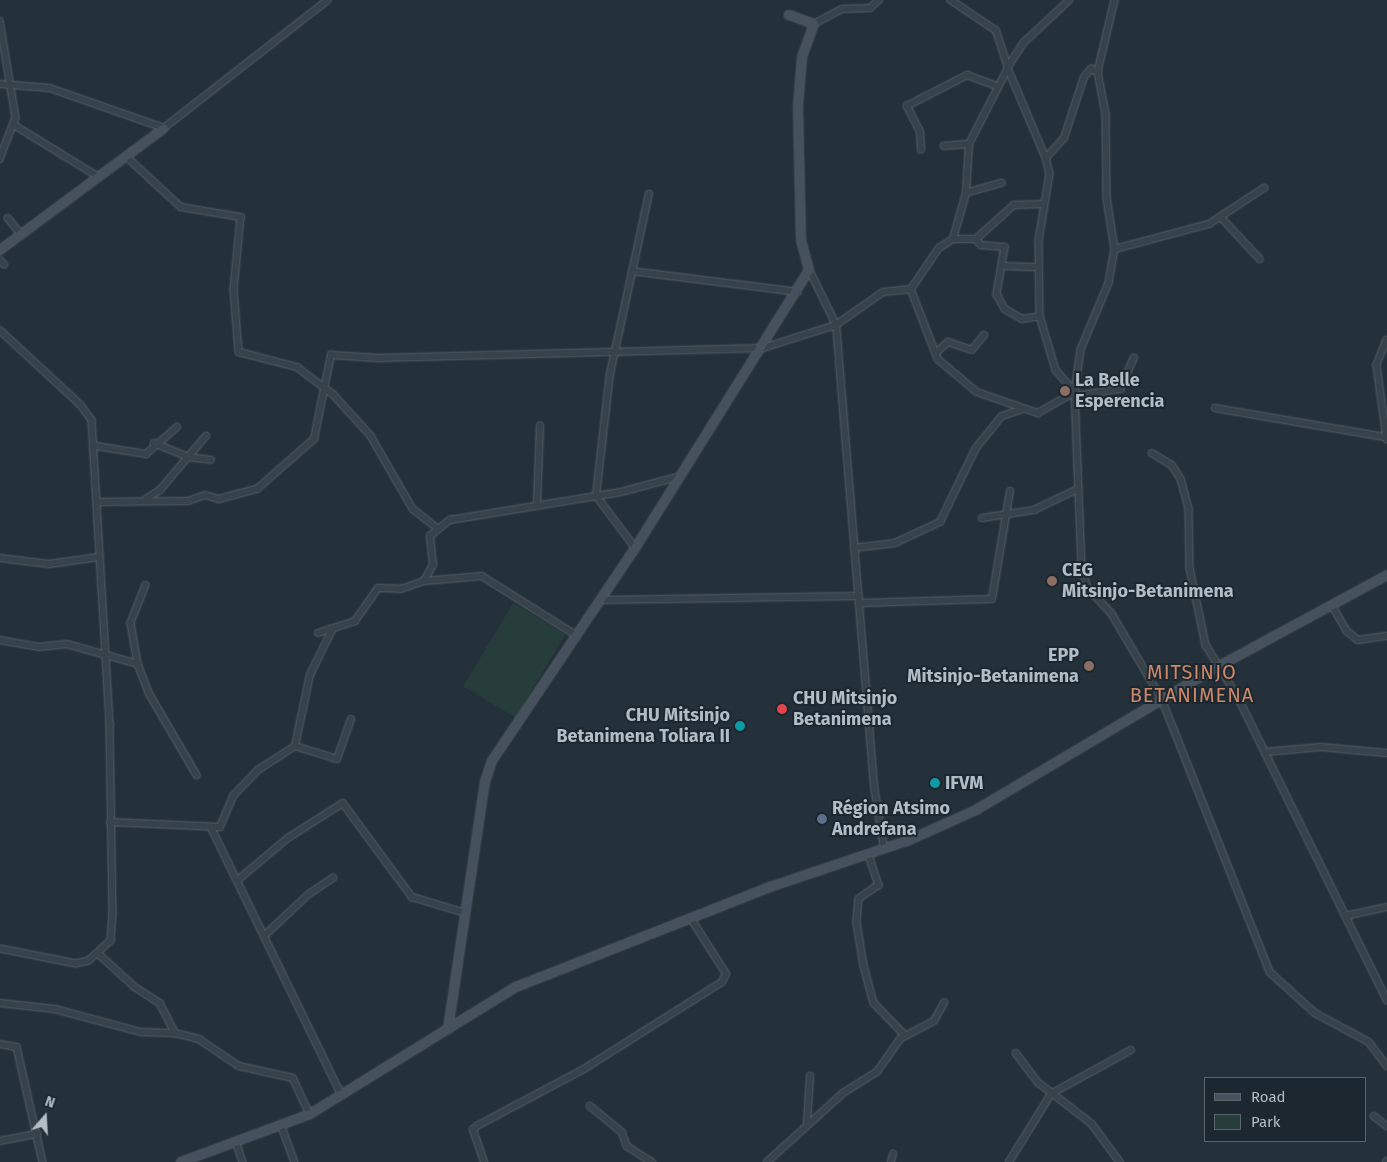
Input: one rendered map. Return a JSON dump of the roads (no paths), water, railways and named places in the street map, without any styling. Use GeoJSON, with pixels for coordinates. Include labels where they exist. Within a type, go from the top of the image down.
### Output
{"type":"FeatureCollection","features":[{"type":"Feature","properties":{"kind":"street"},"geometry":{"type":"LineString","coordinates":[[0,250],[164,128],[328,0]]}},
{"type":"Feature","properties":{"kind":"street"},"geometry":{"type":"LineString","coordinates":[[879,0],[870,8],[842,9],[814,24],[802,57],[798,106],[801,240],[809,270],[836,325],[854,548],[884,849]]}},
{"type":"Feature","properties":{"kind":"street"},"geometry":{"type":"LineString","coordinates":[[950,0],[996,30],[1008,68],[1046,158],[1050,174],[1043,204],[1038,267],[1040,316],[1056,370],[1075,394]]}},
{"type":"Feature","properties":{"kind":"street"},"geometry":{"type":"LineString","coordinates":[[953,239],[966,193],[969,144],[997,86],[1024,43],[1070,0]]}},
{"type":"Feature","properties":{"kind":"street"},"geometry":{"type":"LineString","coordinates":[[1115,0],[1098,72],[1106,114],[1107,198],[1115,249],[1109,283],[1081,350],[1075,394],[1082,569],[1088,588],[1112,614],[1162,699],[1270,972],[1315,1013],[1370,1042],[1387,1066]]}},
{"type":"Feature","properties":{"kind":"street"},"geometry":{"type":"LineString","coordinates":[[789,15],[814,24]]}},
{"type":"Feature","properties":{"kind":"street"},"geometry":{"type":"LineString","coordinates":[[0,21],[16,126],[0,159]]}},
{"type":"Feature","properties":{"kind":"street"},"geometry":{"type":"LineString","coordinates":[[1046,158],[1064,138],[1084,77],[1091,70],[1098,72]]}},
{"type":"Feature","properties":{"kind":"street"},"geometry":{"type":"LineString","coordinates":[[921,150],[920,132],[907,106],[967,74],[997,86]]}},
{"type":"Feature","properties":{"kind":"street"},"geometry":{"type":"LineString","coordinates":[[0,84],[10,82],[50,88],[164,128]]}},
{"type":"Feature","properties":{"kind":"street"},"geometry":{"type":"LineString","coordinates":[[16,126],[99,177]]}},
{"type":"Feature","properties":{"kind":"street"},"geometry":{"type":"LineString","coordinates":[[944,146],[969,144]]}},
{"type":"Feature","properties":{"kind":"street"},"geometry":{"type":"LineString","coordinates":[[126,156],[181,207],[241,217],[234,290],[239,352],[297,367],[325,389],[371,436],[413,509],[437,528]]}},
{"type":"Feature","properties":{"kind":"street"},"geometry":{"type":"LineString","coordinates":[[966,193],[1002,183]]}},
{"type":"Feature","properties":{"kind":"street"},"geometry":{"type":"LineString","coordinates":[[1115,249],[1222,218],[1264,188]]}},
{"type":"Feature","properties":{"kind":"street"},"geometry":{"type":"LineString","coordinates":[[635,548],[596,496],[616,348],[649,194]]}},
{"type":"Feature","properties":{"kind":"street"},"geometry":{"type":"LineString","coordinates":[[97,502],[146,499],[188,501],[205,495],[219,499],[257,489],[314,439],[331,355],[378,358],[616,348],[763,348],[836,325],[883,292],[911,289],[939,248],[953,239],[976,239],[1014,205],[1043,204]]}},
{"type":"Feature","properties":{"kind":"street"},"geometry":{"type":"LineString","coordinates":[[8,218],[22,235]]}},
{"type":"Feature","properties":{"kind":"street"},"geometry":{"type":"LineString","coordinates":[[1222,218],[1260,259]]}},
{"type":"Feature","properties":{"kind":"street"},"geometry":{"type":"LineString","coordinates":[[976,239],[981,245],[1006,248],[998,301],[1013,316],[1040,316]]}},
{"type":"Feature","properties":{"kind":"street"},"geometry":{"type":"LineString","coordinates":[[1003,266],[1038,267]]}},
{"type":"Feature","properties":{"kind":"street"},"geometry":{"type":"LineString","coordinates":[[448,1029],[485,782],[492,761],[635,548],[763,348],[798,292],[809,270]]}},
{"type":"Feature","properties":{"kind":"street"},"geometry":{"type":"LineString","coordinates":[[632,271],[798,292]]}},
{"type":"Feature","properties":{"kind":"street"},"geometry":{"type":"LineString","coordinates":[[911,289],[936,353],[962,382],[1020,410],[1038,413],[1052,409],[1075,394],[1120,390],[1134,358]]}},
{"type":"Feature","properties":{"kind":"street"},"geometry":{"type":"LineString","coordinates":[[0,330],[81,405],[92,420],[96,446],[104,658],[110,724],[111,941],[100,955],[76,964],[0,950]]}},
{"type":"Feature","properties":{"kind":"street"},"geometry":{"type":"LineString","coordinates":[[936,353],[948,342],[972,350],[984,334]]}},
{"type":"Feature","properties":{"kind":"street"},"geometry":{"type":"LineString","coordinates":[[1215,408],[1386,438],[1377,365],[1387,340]]}},
{"type":"Feature","properties":{"kind":"street"},"geometry":{"type":"LineString","coordinates":[[854,548],[894,543],[940,522],[976,448],[1002,416],[1020,410]]}},
{"type":"Feature","properties":{"kind":"street"},"geometry":{"type":"LineString","coordinates":[[537,504],[540,426]]}},
{"type":"Feature","properties":{"kind":"street"},"geometry":{"type":"LineString","coordinates":[[96,446],[146,454],[154,442],[177,427]]}},
{"type":"Feature","properties":{"kind":"street"},"geometry":{"type":"LineString","coordinates":[[146,499],[160,490],[206,436]]}},
{"type":"Feature","properties":{"kind":"street"},"geometry":{"type":"LineString","coordinates":[[154,442],[188,457],[211,460]]}},
{"type":"Feature","properties":{"kind":"street"},"geometry":{"type":"LineString","coordinates":[[1152,453],[1172,465],[1181,479],[1189,509],[1190,568],[1206,645],[1265,752],[1387,1000]]}},
{"type":"Feature","properties":{"kind":"street"},"geometry":{"type":"LineString","coordinates":[[424,581],[433,565],[430,536],[437,528],[471,515],[596,496],[681,476]]}},
{"type":"Feature","properties":{"kind":"street"},"geometry":{"type":"LineString","coordinates":[[982,518],[1034,510],[1078,490]]}},
{"type":"Feature","properties":{"kind":"street"},"geometry":{"type":"LineString","coordinates":[[600,600],[992,599],[1010,492]]}},
{"type":"Feature","properties":{"kind":"street"},"geometry":{"type":"LineString","coordinates":[[0,558],[49,564],[99,557]]}},
{"type":"Feature","properties":{"kind":"street"},"geometry":{"type":"LineString","coordinates":[[181,1162],[282,1127],[310,1114],[516,987],[691,919],[869,855],[976,810],[1219,666],[1387,575]]}},
{"type":"Feature","properties":{"kind":"street"},"geometry":{"type":"LineString","coordinates":[[318,633],[355,621],[378,588],[401,589],[424,581],[482,576],[576,635]]}},
{"type":"Feature","properties":{"kind":"street"},"geometry":{"type":"LineString","coordinates":[[146,585],[131,623],[138,664],[149,693],[196,774]]}},
{"type":"Feature","properties":{"kind":"street"},"geometry":{"type":"LineString","coordinates":[[1332,605],[1347,631],[1358,640],[1387,636]]}},
{"type":"Feature","properties":{"kind":"street"},"geometry":{"type":"LineString","coordinates":[[110,822],[193,824],[212,829],[224,822],[233,796],[258,770],[295,746],[310,675],[335,627]]}},
{"type":"Feature","properties":{"kind":"street"},"geometry":{"type":"LineString","coordinates":[[0,640],[38,647],[67,644],[104,658],[138,664]]}},
{"type":"Feature","properties":{"kind":"street"},"geometry":{"type":"LineString","coordinates":[[295,746],[338,759],[351,719]]}},
{"type":"Feature","properties":{"kind":"street"},"geometry":{"type":"LineString","coordinates":[[1265,752],[1322,747],[1387,752]]}},
{"type":"Feature","properties":{"kind":"street"},"geometry":{"type":"LineString","coordinates":[[239,879],[288,838],[343,803],[412,897],[466,913]]}},
{"type":"Feature","properties":{"kind":"street"},"geometry":{"type":"LineString","coordinates":[[212,829],[239,879],[342,1095]]}},
{"type":"Feature","properties":{"kind":"street"},"geometry":{"type":"LineString","coordinates":[[869,855],[880,885],[859,899],[857,923],[864,966],[874,1003],[905,1035]]}},
{"type":"Feature","properties":{"kind":"street"},"geometry":{"type":"LineString","coordinates":[[265,935],[309,894],[333,878]]}},
{"type":"Feature","properties":{"kind":"street"},"geometry":{"type":"LineString","coordinates":[[1345,916],[1387,907]]}},
{"type":"Feature","properties":{"kind":"street"},"geometry":{"type":"LineString","coordinates":[[484,1162],[473,1130],[477,1126],[584,1069],[722,982],[726,974],[691,919]]}},
{"type":"Feature","properties":{"kind":"street"},"geometry":{"type":"LineString","coordinates":[[100,955],[135,987],[160,1002],[176,1033]]}},
{"type":"Feature","properties":{"kind":"street"},"geometry":{"type":"LineString","coordinates":[[0,1003],[55,1009],[141,1032],[176,1033],[199,1040],[239,1066],[293,1078],[310,1114]]}},
{"type":"Feature","properties":{"kind":"street"},"geometry":{"type":"LineString","coordinates":[[767,1162],[807,1124],[877,1072],[905,1035],[934,1021],[944,1003]]}},
{"type":"Feature","properties":{"kind":"street"},"geometry":{"type":"LineString","coordinates":[[0,1044],[17,1047],[43,1162]]}},
{"type":"Feature","properties":{"kind":"street"},"geometry":{"type":"LineString","coordinates":[[1009,1162],[1051,1094],[1131,1050]]}},
{"type":"Feature","properties":{"kind":"street"},"geometry":{"type":"LineString","coordinates":[[1016,1052],[1051,1094],[1092,1124],[1120,1162]]}},
{"type":"Feature","properties":{"kind":"street"},"geometry":{"type":"LineString","coordinates":[[807,1124],[810,1076]]}},
{"type":"Feature","properties":{"kind":"street"},"geometry":{"type":"LineString","coordinates":[[590,1106],[622,1132],[627,1146],[652,1162]]}},
{"type":"Feature","properties":{"kind":"street"},"geometry":{"type":"LineString","coordinates":[[1374,1116],[1387,1126]]}},
{"type":"Feature","properties":{"kind":"street"},"geometry":{"type":"LineString","coordinates":[[282,1127],[295,1162]]}},
{"type":"Feature","properties":{"kind":"street"},"geometry":{"type":"LineString","coordinates":[[0,1141],[36,1134]]}},
{"type":"Feature","properties":{"kind":"street"},"geometry":{"type":"LineString","coordinates":[[236,1144],[243,1162]]}},
{"type":"Feature","properties":{"kind":"street"},"geometry":{"type":"LineString","coordinates":[[891,1162],[893,1154]]}},
{"type":"Feature","properties":{"kind":"place","name":"La Belle Esperencia"},"geometry":{"type":"Point","coordinates":[1065,391]}},
{"type":"Feature","properties":{"kind":"place","name":"CEG Mitsinjo-Betanimena"},"geometry":{"type":"Point","coordinates":[1052,581]}},
{"type":"Feature","properties":{"kind":"place","name":"EPP Mitsinjo-Betanimena"},"geometry":{"type":"Point","coordinates":[1089,666]}},
{"type":"Feature","properties":{"kind":"place","name":"CHU Mitsinjo Betanimena"},"geometry":{"type":"Point","coordinates":[782,709]}},
{"type":"Feature","properties":{"kind":"place","name":"CHU Mitsinjo Betanimena Toliara II"},"geometry":{"type":"Point","coordinates":[740,726]}},
{"type":"Feature","properties":{"kind":"place","name":"IFVM"},"geometry":{"type":"Point","coordinates":[935,783]}},
{"type":"Feature","properties":{"kind":"place","name":"Région Atsimo Andrefana"},"geometry":{"type":"Point","coordinates":[822,819]}},
{"type":"Feature","properties":{"kind":"district","name":"MITSINJO BETANIMENA"},"geometry":{"type":"Point","coordinates":[1192,684]}}]}
